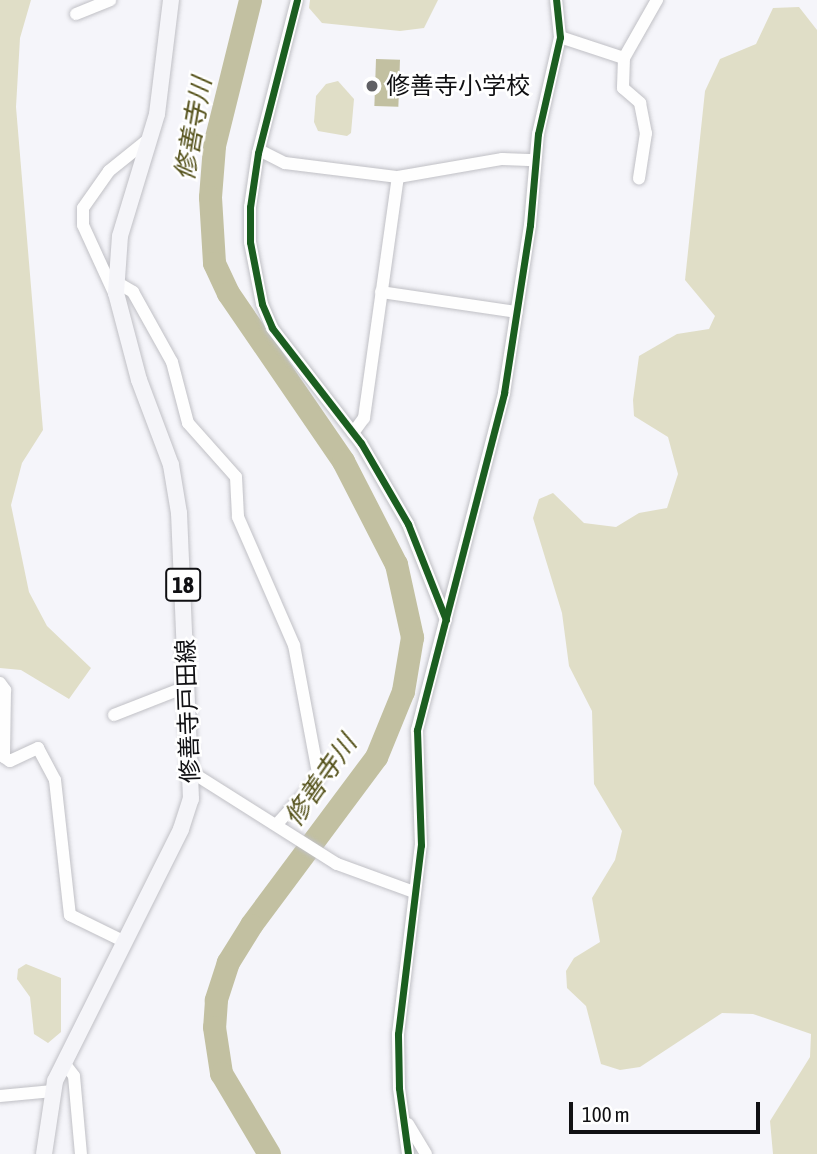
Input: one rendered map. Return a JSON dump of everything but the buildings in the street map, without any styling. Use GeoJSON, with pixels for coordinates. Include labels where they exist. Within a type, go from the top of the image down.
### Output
{"type":"FeatureCollection","features":[{"type":"Feature","properties":{"kind":"main road","name":"修善寺戸田線"},"geometry":{"type":"LineString","coordinates":[[44,1154],[53,1091],[64,1063],[188,814],[193,774],[179,513],[171,465],[139,380],[117,290],[120,236],[150,138],[164,74],[171,0]]}},
{"type":"Feature","properties":{"kind":"street"},"geometry":{"type":"LineString","coordinates":[[76,13],[110,0]]}},
{"type":"Feature","properties":{"kind":"street"},"geometry":{"type":"LineString","coordinates":[[297,0],[259,150],[250,242],[262,304],[272,328],[353,433],[408,524],[446,620]]}},
{"type":"Feature","properties":{"kind":"street"},"geometry":{"type":"LineString","coordinates":[[408,1154],[407,1121],[399,1088],[398,1034],[422,822],[417,730],[504,393],[517,312],[535,160],[560,37],[556,0]]}},
{"type":"Feature","properties":{"kind":"street"},"geometry":{"type":"LineString","coordinates":[[639,178],[646,133],[640,103],[623,88],[624,58],[657,0]]}},
{"type":"Feature","properties":{"kind":"street"},"geometry":{"type":"LineString","coordinates":[[560,37],[624,58]]}},
{"type":"Feature","properties":{"kind":"street"},"geometry":{"type":"LineString","coordinates":[[150,138],[109,171],[83,208],[83,225],[117,290],[133,292],[172,362],[188,423],[236,477],[238,517],[295,645],[319,778],[277,824]]}},
{"type":"Feature","properties":{"kind":"street"},"geometry":{"type":"LineString","coordinates":[[259,150],[285,163],[398,177],[502,159],[535,160]]}},
{"type":"Feature","properties":{"kind":"street"},"geometry":{"type":"LineString","coordinates":[[353,433],[364,418],[398,177]]}},
{"type":"Feature","properties":{"kind":"street"},"geometry":{"type":"LineString","coordinates":[[381,292],[517,312]]}},
{"type":"Feature","properties":{"kind":"street"},"geometry":{"type":"LineString","coordinates":[[0,683],[5,690],[4,757],[10,761],[38,748],[55,780],[70,915],[125,942]]}},
{"type":"Feature","properties":{"kind":"street"},"geometry":{"type":"LineString","coordinates":[[114,715],[188,686]]}},
{"type":"Feature","properties":{"kind":"street"},"geometry":{"type":"LineString","coordinates":[[193,774],[290,832],[337,864],[414,892]]}},
{"type":"Feature","properties":{"kind":"street"},"geometry":{"type":"LineString","coordinates":[[64,1063],[74,1076],[81,1154]]}},
{"type":"Feature","properties":{"kind":"street"},"geometry":{"type":"LineString","coordinates":[[0,1096],[53,1091]]}},
{"type":"Feature","properties":{"kind":"street"},"geometry":{"type":"LineString","coordinates":[[407,1121],[426,1154]]}},
{"type":"Feature","properties":{"kind":"shaded area"},"geometry":{"type":"Polygon","coordinates":[[[0,0],[31,0],[20,38],[16,107],[43,430],[22,463],[11,505],[29,592],[47,626],[91,668],[69,699],[21,670],[0,668],[0,0]]]}},
{"type":"Feature","properties":{"kind":"shaded area"},"geometry":{"type":"Polygon","coordinates":[[[310,0],[438,0],[424,28],[400,31],[322,23],[309,8],[310,0]]]}},
{"type":"Feature","properties":{"kind":"shaded area"},"geometry":{"type":"Polygon","coordinates":[[[799,7],[817,30],[817,1154],[773,1154],[770,1121],[810,1057],[811,1034],[753,1014],[722,1013],[640,1067],[620,1070],[601,1064],[586,1006],[567,988],[566,971],[574,958],[600,942],[592,898],[615,860],[622,831],[594,784],[592,711],[569,666],[562,613],[533,518],[539,499],[553,493],[584,523],[616,527],[639,513],[667,508],[678,474],[668,437],[634,416],[633,400],[639,356],[677,334],[709,329],[715,316],[685,280],[705,91],[720,59],[756,44],[773,8],[799,7]]]}},
{"type":"Feature","properties":{"kind":"shaded area"},"geometry":{"type":"Polygon","coordinates":[[[376,59],[400,60],[398,107],[374,106],[376,59]]]}},
{"type":"Feature","properties":{"kind":"shaded area"},"geometry":{"type":"Polygon","coordinates":[[[338,81],[354,99],[351,133],[347,136],[318,131],[314,122],[316,96],[326,84],[338,81]]]}},
{"type":"Feature","properties":{"kind":"shaded area"},"geometry":{"type":"Polygon","coordinates":[[[26,964],[61,978],[61,1032],[48,1043],[34,1034],[30,997],[17,979],[18,969],[26,964]]]}},
{"type":"Feature","properties":{"kind":"waterway","name":"修善寺川"},"geometry":{"type":"LineString","coordinates":[[250,0],[214,146],[210,197],[214,263],[228,293],[343,461],[396,564],[412,637],[403,691],[376,757],[251,925],[228,962],[216,1000],[214,1027],[221,1073],[269,1154]]}},
{"type":"Feature","properties":{"kind":"cycle path"},"geometry":{"type":"LineString","coordinates":[[297,0],[258,153],[250,207],[250,242],[262,304],[272,328],[361,443],[408,524],[446,620]]}},
{"type":"Feature","properties":{"kind":"cycle path"},"geometry":{"type":"LineString","coordinates":[[408,1154],[399,1088],[398,1034],[421,845],[417,730],[504,393],[530,225],[538,134],[560,37],[556,0]]}},
{"type":"Feature","properties":{"kind":"place","name":"修善寺小学校"},"geometry":{"type":"Point","coordinates":[372,86]}}]}
